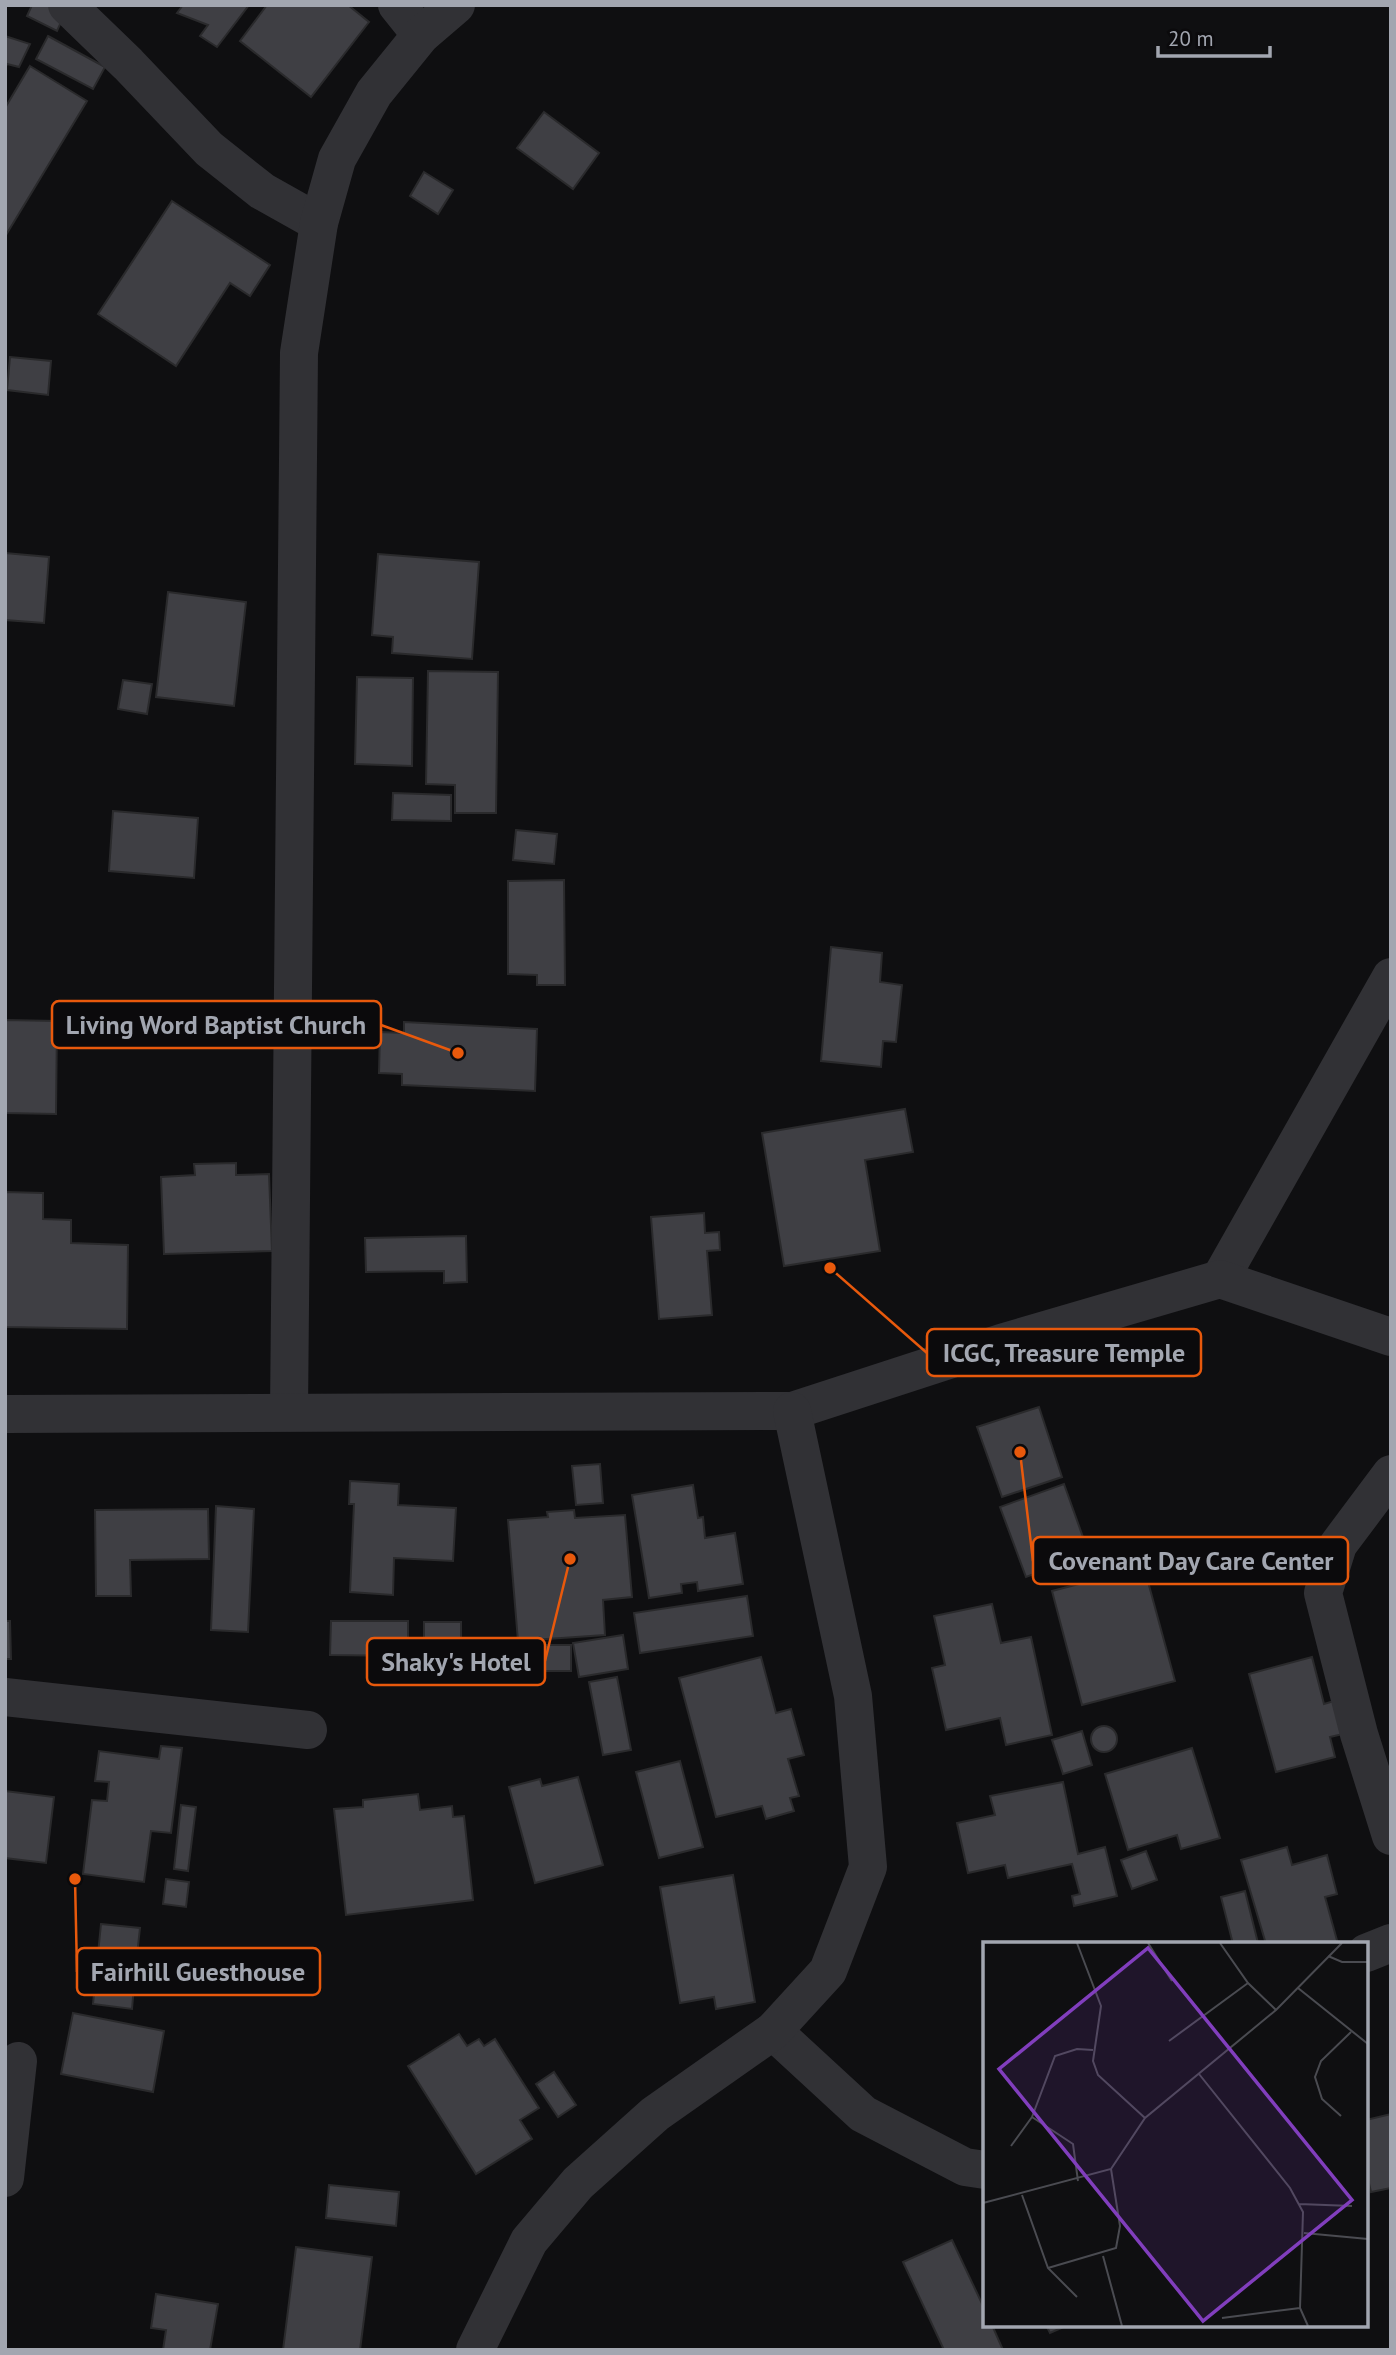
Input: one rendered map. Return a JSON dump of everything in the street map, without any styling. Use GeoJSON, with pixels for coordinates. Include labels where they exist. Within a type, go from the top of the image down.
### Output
{"type":"FeatureCollection","features":[{"type":"Feature","properties":{"kind":"street"},"geometry":{"type":"LineString","coordinates":[[67,5],[209,149],[262,191],[319,223]]}},
{"type":"Feature","properties":{"kind":"street"},"geometry":{"type":"LineString","coordinates":[[397,5],[421,35]]}},
{"type":"Feature","properties":{"kind":"street"},"geometry":{"type":"LineString","coordinates":[[289,1412],[299,352],[319,223],[337,159],[373,93],[421,35],[457,5]]}},
{"type":"Feature","properties":{"kind":"street"},"geometry":{"type":"LineString","coordinates":[[1220,1279],[1391,977]]}},
{"type":"Feature","properties":{"kind":"street"},"geometry":{"type":"LineString","coordinates":[[5,1414],[792,1411],[1002,1343],[1220,1279],[1391,1337]]}},
{"type":"Feature","properties":{"kind":"street"},"geometry":{"type":"LineString","coordinates":[[475,2350],[529,2241],[578,2183],[655,2114],[773,2031],[828,1971],[868,1867],[853,1696],[792,1411]]}},
{"type":"Feature","properties":{"kind":"street"},"geometry":{"type":"LineString","coordinates":[[1391,1474],[1338,1545],[1323,1592],[1359,1734],[1391,1836]]}},
{"type":"Feature","properties":{"kind":"street"},"geometry":{"type":"LineString","coordinates":[[5,1697],[308,1730]]}},
{"type":"Feature","properties":{"kind":"street"},"geometry":{"type":"LineString","coordinates":[[1368,1952],[1391,1943]]}},
{"type":"Feature","properties":{"kind":"street"},"geometry":{"type":"LineString","coordinates":[[773,2031],[863,2113],[965,2167],[983,2170]]}},
{"type":"Feature","properties":{"kind":"street"},"geometry":{"type":"LineString","coordinates":[[5,2178],[18,2061]]}},
{"type":"Feature","properties":{"kind":"building"},"geometry":{"type":"Polygon","coordinates":[[[32,5],[60,5],[67,9],[57,31],[27,16],[32,5]]]}},
{"type":"Feature","properties":{"kind":"building"},"geometry":{"type":"Polygon","coordinates":[[[183,5],[249,5],[217,47],[200,36],[208,25],[177,13],[183,5]]]}},
{"type":"Feature","properties":{"kind":"building"},"geometry":{"type":"Polygon","coordinates":[[[267,5],[348,5],[369,22],[311,97],[240,41],[267,5]]]}},
{"type":"Feature","properties":{"kind":"building"},"geometry":{"type":"Polygon","coordinates":[[[5,36],[30,44],[19,67],[7,64],[5,69],[5,36]]]}},
{"type":"Feature","properties":{"kind":"building"},"geometry":{"type":"Polygon","coordinates":[[[48,36],[105,67],[93,89],[36,59],[48,36]]]}},
{"type":"Feature","properties":{"kind":"building"},"geometry":{"type":"Polygon","coordinates":[[[30,66],[87,101],[6,235],[5,108],[30,66]]]}},
{"type":"Feature","properties":{"kind":"building"},"geometry":{"type":"Polygon","coordinates":[[[544,112],[599,153],[573,189],[517,148],[544,112]]]}},
{"type":"Feature","properties":{"kind":"building"},"geometry":{"type":"Polygon","coordinates":[[[424,172],[453,190],[438,214],[410,196],[424,172]]]}},
{"type":"Feature","properties":{"kind":"building"},"geometry":{"type":"Polygon","coordinates":[[[172,201],[270,265],[250,296],[230,283],[176,366],[98,314],[172,201]]]}},
{"type":"Feature","properties":{"kind":"building"},"geometry":{"type":"Polygon","coordinates":[[[10,357],[51,361],[48,395],[7,390],[10,357]]]}},
{"type":"Feature","properties":{"kind":"building"},"geometry":{"type":"Polygon","coordinates":[[[5,553],[49,557],[44,623],[5,620],[5,553]]]}},
{"type":"Feature","properties":{"kind":"building"},"geometry":{"type":"Polygon","coordinates":[[[378,554],[479,562],[472,659],[392,653],[393,637],[372,635],[378,554]]]}},
{"type":"Feature","properties":{"kind":"building"},"geometry":{"type":"Polygon","coordinates":[[[168,592],[246,602],[234,706],[156,697],[168,592]]]}},
{"type":"Feature","properties":{"kind":"building"},"geometry":{"type":"Polygon","coordinates":[[[428,671],[498,672],[496,813],[455,813],[455,785],[426,784],[428,671]]]}},
{"type":"Feature","properties":{"kind":"building"},"geometry":{"type":"Polygon","coordinates":[[[357,677],[413,678],[412,766],[355,764],[357,677]]]}},
{"type":"Feature","properties":{"kind":"building"},"geometry":{"type":"Polygon","coordinates":[[[123,680],[152,684],[147,714],[118,709],[123,680]]]}},
{"type":"Feature","properties":{"kind":"building"},"geometry":{"type":"Polygon","coordinates":[[[393,793],[451,795],[451,821],[392,820],[393,793]]]}},
{"type":"Feature","properties":{"kind":"building"},"geometry":{"type":"Polygon","coordinates":[[[113,811],[198,818],[194,878],[109,871],[113,811]]]}},
{"type":"Feature","properties":{"kind":"building"},"geometry":{"type":"Polygon","coordinates":[[[516,830],[557,834],[554,864],[513,860],[516,830]]]}},
{"type":"Feature","properties":{"kind":"building"},"geometry":{"type":"Polygon","coordinates":[[[564,880],[565,985],[537,985],[537,975],[508,974],[508,881],[564,880]]]}},
{"type":"Feature","properties":{"kind":"building"},"geometry":{"type":"Polygon","coordinates":[[[831,947],[882,953],[880,982],[902,985],[896,1042],[883,1041],[881,1067],[821,1061],[831,947]]]}},
{"type":"Feature","properties":{"kind":"building"},"geometry":{"type":"Polygon","coordinates":[[[5,1020],[57,1021],[56,1114],[5,1113],[5,1020]]]}},
{"type":"Feature","properties":{"kind":"building"},"geometry":{"type":"Polygon","coordinates":[[[404,1022],[537,1029],[535,1091],[402,1085],[402,1074],[379,1073],[380,1032],[404,1033],[404,1022]]]}},
{"type":"Feature","properties":{"kind":"building"},"geometry":{"type":"Polygon","coordinates":[[[905,1109],[913,1152],[865,1160],[880,1251],[784,1266],[762,1133],[905,1109]]]}},
{"type":"Feature","properties":{"kind":"building"},"geometry":{"type":"Polygon","coordinates":[[[236,1163],[236,1175],[269,1174],[272,1251],[164,1254],[161,1177],[195,1175],[194,1164],[236,1163]]]}},
{"type":"Feature","properties":{"kind":"building"},"geometry":{"type":"Polygon","coordinates":[[[5,1192],[43,1193],[43,1219],[71,1220],[71,1243],[128,1245],[127,1329],[5,1327],[5,1192]]]}},
{"type":"Feature","properties":{"kind":"building"},"geometry":{"type":"Polygon","coordinates":[[[704,1213],[705,1233],[719,1232],[720,1250],[707,1251],[712,1315],[659,1319],[651,1217],[704,1213]]]}},
{"type":"Feature","properties":{"kind":"building"},"geometry":{"type":"Polygon","coordinates":[[[466,1236],[467,1282],[444,1283],[444,1271],[366,1272],[365,1238],[466,1236]]]}},
{"type":"Feature","properties":{"kind":"building"},"geometry":{"type":"Polygon","coordinates":[[[1039,1407],[1062,1477],[1002,1497],[977,1427],[1039,1407]]]}},
{"type":"Feature","properties":{"kind":"building"},"geometry":{"type":"Polygon","coordinates":[[[600,1464],[603,1503],[576,1505],[572,1466],[600,1464]]]}},
{"type":"Feature","properties":{"kind":"building"},"geometry":{"type":"Polygon","coordinates":[[[350,1481],[399,1484],[398,1505],[456,1508],[453,1561],[394,1558],[393,1595],[350,1592],[354,1504],[349,1504],[350,1481]]]}},
{"type":"Feature","properties":{"kind":"building"},"geometry":{"type":"Polygon","coordinates":[[[1064,1484],[1089,1554],[1026,1577],[1000,1507],[1064,1484]]]}},
{"type":"Feature","properties":{"kind":"building"},"geometry":{"type":"Polygon","coordinates":[[[693,1485],[698,1518],[703,1517],[705,1538],[735,1533],[743,1584],[698,1591],[697,1582],[681,1584],[682,1593],[649,1598],[632,1495],[693,1485]]]}},
{"type":"Feature","properties":{"kind":"building"},"geometry":{"type":"Polygon","coordinates":[[[216,1506],[254,1509],[248,1632],[211,1630],[216,1506]]]}},
{"type":"Feature","properties":{"kind":"building"},"geometry":{"type":"Polygon","coordinates":[[[208,1509],[209,1559],[130,1560],[131,1596],[96,1596],[95,1510],[208,1509]]]}},
{"type":"Feature","properties":{"kind":"building"},"geometry":{"type":"Polygon","coordinates":[[[574,1510],[575,1518],[625,1515],[632,1597],[603,1600],[605,1635],[518,1641],[508,1520],[548,1517],[547,1512],[574,1510]]]}},
{"type":"Feature","properties":{"kind":"building"},"geometry":{"type":"Polygon","coordinates":[[[1144,1567],[1175,1681],[1082,1705],[1052,1591],[1144,1567]]]}},
{"type":"Feature","properties":{"kind":"building"},"geometry":{"type":"Polygon","coordinates":[[[747,1596],[753,1636],[640,1653],[634,1613],[747,1596]]]}},
{"type":"Feature","properties":{"kind":"building"},"geometry":{"type":"Polygon","coordinates":[[[992,1604],[1001,1643],[1031,1637],[1052,1735],[1006,1745],[1000,1718],[946,1730],[932,1668],[945,1665],[934,1616],[992,1604]]]}},
{"type":"Feature","properties":{"kind":"building"},"geometry":{"type":"Polygon","coordinates":[[[5,1621],[10,1621],[11,1659],[5,1659],[5,1621]]]}},
{"type":"Feature","properties":{"kind":"building"},"geometry":{"type":"Polygon","coordinates":[[[331,1621],[408,1621],[408,1656],[330,1655],[331,1621]]]}},
{"type":"Feature","properties":{"kind":"building"},"geometry":{"type":"Polygon","coordinates":[[[424,1622],[461,1622],[461,1658],[424,1658],[424,1622]]]}},
{"type":"Feature","properties":{"kind":"building"},"geometry":{"type":"Polygon","coordinates":[[[623,1635],[628,1669],[579,1677],[573,1643],[623,1635]]]}},
{"type":"Feature","properties":{"kind":"building"},"geometry":{"type":"Polygon","coordinates":[[[482,1645],[571,1645],[571,1671],[483,1671],[482,1645]]]}},
{"type":"Feature","properties":{"kind":"building"},"geometry":{"type":"Polygon","coordinates":[[[761,1657],[776,1713],[791,1709],[804,1755],[788,1759],[799,1796],[790,1798],[794,1811],[766,1819],[762,1806],[716,1817],[679,1678],[761,1657]]]}},
{"type":"Feature","properties":{"kind":"building"},"geometry":{"type":"Polygon","coordinates":[[[1312,1657],[1324,1704],[1334,1701],[1343,1734],[1330,1737],[1335,1757],[1276,1772],[1249,1674],[1312,1657]]]}},
{"type":"Feature","properties":{"kind":"building"},"geometry":{"type":"Polygon","coordinates":[[[617,1677],[631,1750],[603,1755],[589,1682],[617,1677]]]}},
{"type":"Feature","properties":{"kind":"building"},"geometry":{"type":"Polygon","coordinates":[[[1104,1726],[1113,1730],[1117,1739],[1113,1748],[1104,1752],[1095,1748],[1091,1739],[1095,1730],[1104,1726]]]}},
{"type":"Feature","properties":{"kind":"building"},"geometry":{"type":"Polygon","coordinates":[[[1082,1731],[1092,1765],[1063,1774],[1052,1740],[1082,1731]]]}},
{"type":"Feature","properties":{"kind":"building"},"geometry":{"type":"Polygon","coordinates":[[[161,1746],[182,1748],[171,1833],[151,1831],[144,1882],[83,1874],[92,1800],[107,1801],[109,1782],[95,1781],[99,1751],[159,1759],[161,1746]]]}},
{"type":"Feature","properties":{"kind":"building"},"geometry":{"type":"Polygon","coordinates":[[[1192,1748],[1220,1838],[1181,1849],[1177,1835],[1128,1850],[1105,1774],[1192,1748]]]}},
{"type":"Feature","properties":{"kind":"building"},"geometry":{"type":"Polygon","coordinates":[[[680,1761],[703,1847],[659,1858],[636,1772],[680,1761]]]}},
{"type":"Feature","properties":{"kind":"building"},"geometry":{"type":"Polygon","coordinates":[[[578,1777],[603,1865],[535,1883],[509,1787],[540,1779],[542,1786],[578,1777]]]}},
{"type":"Feature","properties":{"kind":"building"},"geometry":{"type":"Polygon","coordinates":[[[1063,1782],[1078,1854],[1105,1847],[1117,1896],[1074,1906],[1072,1896],[1080,1894],[1072,1864],[1008,1878],[1005,1865],[968,1873],[957,1823],[995,1815],[990,1796],[1063,1782]]]}},
{"type":"Feature","properties":{"kind":"building"},"geometry":{"type":"Polygon","coordinates":[[[5,1791],[54,1797],[46,1863],[5,1858],[5,1791]]]}},
{"type":"Feature","properties":{"kind":"building"},"geometry":{"type":"Polygon","coordinates":[[[418,1794],[420,1810],[452,1806],[453,1817],[464,1816],[473,1900],[346,1915],[334,1809],[363,1807],[363,1800],[418,1794]]]}},
{"type":"Feature","properties":{"kind":"building"},"geometry":{"type":"Polygon","coordinates":[[[181,1805],[196,1807],[188,1871],[174,1869],[181,1805]]]}},
{"type":"Feature","properties":{"kind":"building"},"geometry":{"type":"Polygon","coordinates":[[[1287,1847],[1292,1865],[1327,1855],[1337,1894],[1325,1897],[1337,1942],[1265,1942],[1241,1860],[1287,1847]]]}},
{"type":"Feature","properties":{"kind":"building"},"geometry":{"type":"Polygon","coordinates":[[[1146,1851],[1157,1880],[1132,1889],[1121,1860],[1146,1851]]]}},
{"type":"Feature","properties":{"kind":"building"},"geometry":{"type":"Polygon","coordinates":[[[733,1875],[755,2002],[716,2009],[714,1997],[680,2003],[660,1887],[733,1875]]]}},
{"type":"Feature","properties":{"kind":"building"},"geometry":{"type":"Polygon","coordinates":[[[166,1879],[189,1882],[186,1907],[163,1904],[166,1879]]]}},
{"type":"Feature","properties":{"kind":"building"},"geometry":{"type":"Polygon","coordinates":[[[1245,1891],[1258,1942],[1232,1942],[1221,1897],[1245,1891]]]}},
{"type":"Feature","properties":{"kind":"building"},"geometry":{"type":"Polygon","coordinates":[[[101,1924],[140,1928],[137,1955],[158,1957],[156,1989],[134,1986],[132,2009],[93,2004],[101,1924]]]}},
{"type":"Feature","properties":{"kind":"building"},"geometry":{"type":"Polygon","coordinates":[[[73,2013],[164,2031],[153,2092],[61,2074],[73,2013]]]}},
{"type":"Feature","properties":{"kind":"building"},"geometry":{"type":"Polygon","coordinates":[[[459,2034],[467,2046],[479,2039],[484,2046],[495,2039],[539,2108],[520,2120],[532,2139],[476,2174],[408,2066],[459,2034]]]}},
{"type":"Feature","properties":{"kind":"building"},"geometry":{"type":"Polygon","coordinates":[[[554,2072],[576,2105],[558,2117],[536,2084],[554,2072]]]}},
{"type":"Feature","properties":{"kind":"building"},"geometry":{"type":"Polygon","coordinates":[[[1391,2114],[1391,2188],[1371,2192],[1368,2179],[1368,2120],[1391,2114]]]}},
{"type":"Feature","properties":{"kind":"building"},"geometry":{"type":"Polygon","coordinates":[[[329,2185],[399,2192],[396,2226],[326,2218],[329,2185]]]}},
{"type":"Feature","properties":{"kind":"building"},"geometry":{"type":"Polygon","coordinates":[[[952,2240],[983,2306],[983,2327],[993,2327],[1003,2350],[944,2350],[903,2262],[952,2240]]]}},
{"type":"Feature","properties":{"kind":"building"},"geometry":{"type":"Polygon","coordinates":[[[296,2247],[372,2257],[360,2350],[283,2350],[296,2247]]]}},
{"type":"Feature","properties":{"kind":"building"},"geometry":{"type":"Polygon","coordinates":[[[156,2294],[218,2304],[210,2350],[163,2350],[166,2330],[151,2328],[156,2294]]]}},
{"type":"Feature","properties":{"kind":"building"},"geometry":{"type":"Polygon","coordinates":[[[1047,2327],[1064,2327],[1050,2333],[1047,2327]]]}},
{"type":"Feature","properties":{"kind":"place","name":"Living Word Baptist Church"},"geometry":{"type":"Point","coordinates":[458,1053]}},
{"type":"Feature","properties":{"kind":"place","name":"ICGC, Treasure Temple"},"geometry":{"type":"Point","coordinates":[830,1268]}},
{"type":"Feature","properties":{"kind":"place","name":"Covenant Day Care Center"},"geometry":{"type":"Point","coordinates":[1020,1452]}},
{"type":"Feature","properties":{"kind":"place","name":"Shaky's Hotel"},"geometry":{"type":"Point","coordinates":[570,1559]}},
{"type":"Feature","properties":{"kind":"place","name":"Fairhill Guesthouse"},"geometry":{"type":"Point","coordinates":[75,1879]}}]}
